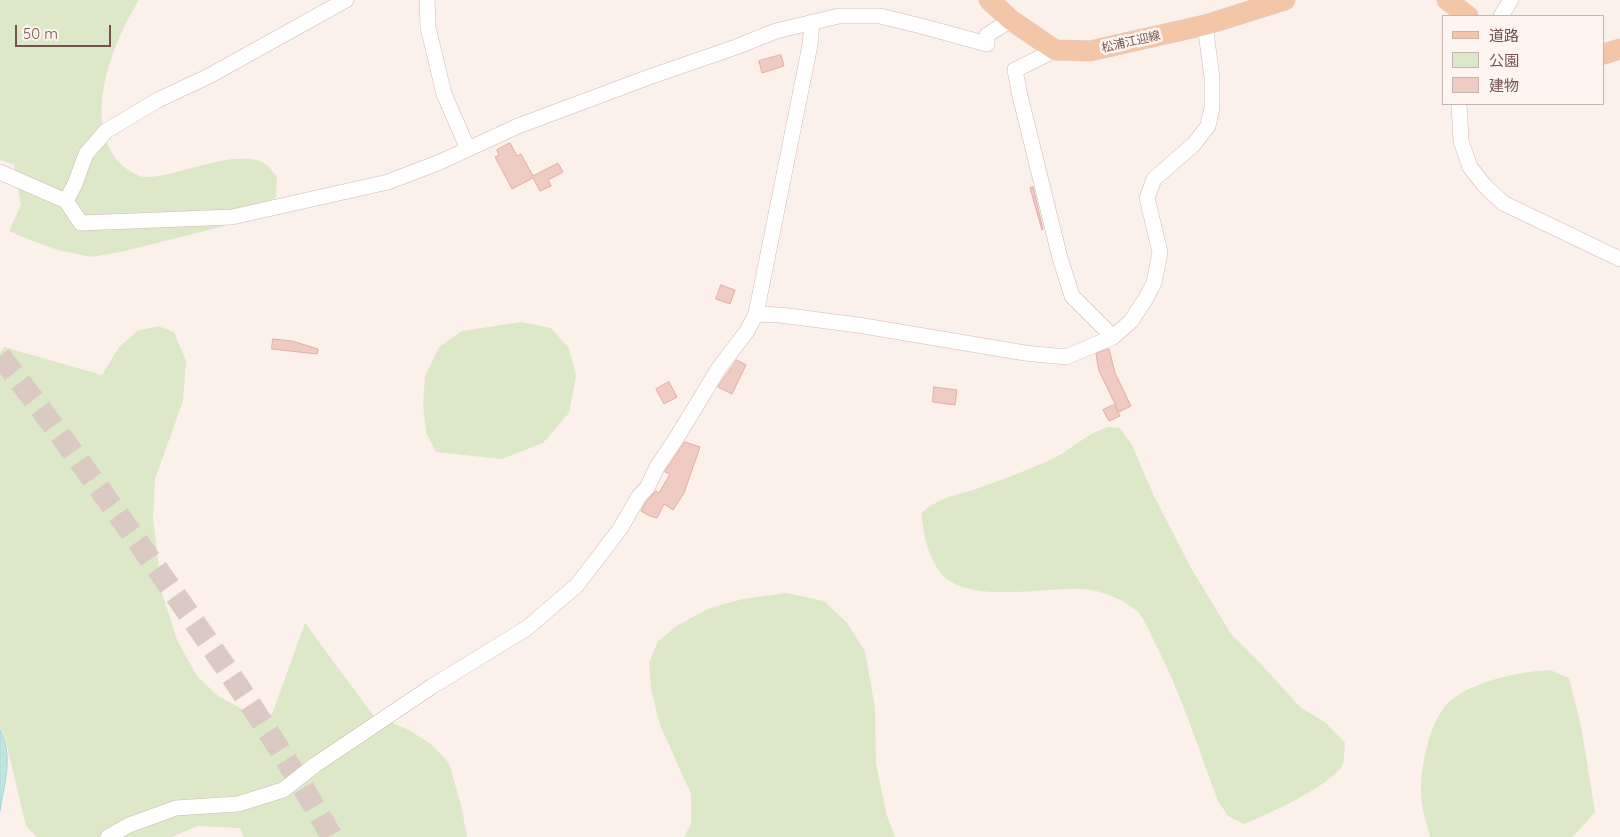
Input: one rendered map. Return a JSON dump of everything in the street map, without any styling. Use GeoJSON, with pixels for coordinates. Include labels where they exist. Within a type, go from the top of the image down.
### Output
{"type":"FeatureCollection","features":[{"type":"Feature","properties":{"kind":"main road"},"geometry":{"type":"LineString","coordinates":[[989,0],[1011,20],[1055,50]]}},
{"type":"Feature","properties":{"kind":"main road","name":"松浦江迎線"},"geometry":{"type":"LineString","coordinates":[[1055,50],[1090,51],[1205,25],[1285,0]]}},
{"type":"Feature","properties":{"kind":"main road"},"geometry":{"type":"LineString","coordinates":[[1447,0],[1467,15]]}},
{"type":"Feature","properties":{"kind":"main road"},"geometry":{"type":"LineString","coordinates":[[1605,54],[1620,49]]}},
{"type":"Feature","properties":{"kind":"street"},"geometry":{"type":"LineString","coordinates":[[66,201],[75,184],[86,154],[106,131],[158,100],[209,76],[346,0]]}},
{"type":"Feature","properties":{"kind":"street"},"geometry":{"type":"LineString","coordinates":[[427,0],[428,27],[444,94],[468,149]]}},
{"type":"Feature","properties":{"kind":"street"},"geometry":{"type":"LineString","coordinates":[[1502,15],[1511,0]]}},
{"type":"Feature","properties":{"kind":"street"},"geometry":{"type":"LineString","coordinates":[[0,172],[66,201],[81,223],[232,217],[388,182],[440,162],[527,123],[776,31],[838,16],[880,16],[987,44],[987,35],[1011,20]]}},
{"type":"Feature","properties":{"kind":"street"},"geometry":{"type":"LineString","coordinates":[[108,837],[128,825],[176,808],[238,804],[283,790],[315,765],[431,686],[527,628],[577,585],[620,528],[639,496],[647,488],[657,467],[719,368],[747,331],[756,314],[810,45],[812,22]]}},
{"type":"Feature","properties":{"kind":"street"},"geometry":{"type":"LineString","coordinates":[[756,314],[780,314],[1025,353],[1066,357],[1113,337],[1131,321],[1154,283],[1160,252],[1147,198],[1154,179],[1194,144],[1208,126],[1212,108],[1212,78],[1205,25]]}},
{"type":"Feature","properties":{"kind":"street"},"geometry":{"type":"LineString","coordinates":[[1055,50],[1015,70],[1020,96],[1060,258],[1072,296],[1113,337]]}},
{"type":"Feature","properties":{"kind":"street"},"geometry":{"type":"LineString","coordinates":[[1459,105],[1461,141],[1470,167],[1502,203],[1620,259]]}},
{"type":"Feature","properties":{"kind":"green space"},"geometry":{"type":"Polygon","coordinates":[[[0,0],[139,0],[129,17],[111,58],[102,102],[102,124],[108,143],[118,161],[131,172],[147,177],[160,176],[226,160],[242,158],[256,160],[267,165],[277,177],[276,197],[259,211],[221,227],[125,251],[91,257],[58,250],[9,231],[21,205],[14,164],[0,160],[0,0]]]}},
{"type":"Feature","properties":{"kind":"green space"},"geometry":{"type":"Polygon","coordinates":[[[521,322],[551,328],[569,348],[576,376],[569,413],[543,443],[502,459],[436,452],[426,433],[423,404],[425,376],[439,347],[462,331],[521,322]]]}},
{"type":"Feature","properties":{"kind":"green space"},"geometry":{"type":"Polygon","coordinates":[[[158,326],[174,332],[186,361],[183,401],[155,479],[153,518],[162,593],[177,640],[197,676],[218,696],[244,710],[272,714],[305,623],[373,715],[407,729],[431,744],[449,763],[462,809],[467,837],[244,837],[240,828],[198,826],[172,837],[37,837],[26,826],[5,738],[0,729],[0,353],[4,347],[102,375],[119,347],[137,331],[158,326]]]}},
{"type":"Feature","properties":{"kind":"green space"},"geometry":{"type":"Polygon","coordinates":[[[1108,427],[1120,428],[1132,445],[1154,496],[1191,568],[1231,634],[1300,707],[1326,723],[1345,743],[1343,764],[1335,774],[1312,791],[1244,824],[1228,816],[1218,801],[1173,681],[1147,625],[1136,610],[1115,597],[1091,590],[990,592],[970,589],[954,583],[941,573],[929,552],[921,513],[929,507],[944,499],[1001,480],[1052,459],[1092,434],[1108,427]]]}},
{"type":"Feature","properties":{"kind":"green space"},"geometry":{"type":"Polygon","coordinates":[[[787,593],[824,601],[847,623],[865,651],[875,708],[876,764],[887,816],[895,837],[684,837],[691,824],[691,794],[660,725],[651,689],[649,663],[658,641],[678,625],[710,608],[743,599],[787,593]]]}},
{"type":"Feature","properties":{"kind":"green space"},"geometry":{"type":"Polygon","coordinates":[[[1550,670],[1569,678],[1581,726],[1595,812],[1573,837],[1430,837],[1422,803],[1423,766],[1429,738],[1434,725],[1446,705],[1455,697],[1480,684],[1510,675],[1550,670]]]}},
{"type":"Feature","properties":{"kind":"water"},"geometry":{"type":"Polygon","coordinates":[[[0,730],[6,749],[7,770],[0,811],[0,730]]]}},
{"type":"Feature","properties":{"kind":"building"},"geometry":{"type":"Polygon","coordinates":[[[781,55],[784,66],[762,73],[759,61],[781,55]]]}},
{"type":"Feature","properties":{"kind":"building"},"geometry":{"type":"Polygon","coordinates":[[[510,143],[517,156],[521,154],[533,176],[558,163],[563,172],[548,180],[551,186],[540,191],[533,178],[512,189],[495,157],[499,155],[497,150],[510,143]]]}},
{"type":"Feature","properties":{"kind":"building"},"geometry":{"type":"Polygon","coordinates":[[[1033,187],[1043,229],[1042,230],[1030,188],[1033,187]]]}},
{"type":"Feature","properties":{"kind":"building"},"geometry":{"type":"Polygon","coordinates":[[[721,285],[735,290],[730,304],[716,299],[721,285]]]}},
{"type":"Feature","properties":{"kind":"building"},"geometry":{"type":"Polygon","coordinates":[[[273,339],[292,341],[318,349],[317,354],[272,349],[273,339]]]}},
{"type":"Feature","properties":{"kind":"building"},"geometry":{"type":"Polygon","coordinates":[[[1109,349],[1115,373],[1131,406],[1119,412],[1099,371],[1096,354],[1109,349]]]}},
{"type":"Feature","properties":{"kind":"building"},"geometry":{"type":"Polygon","coordinates":[[[737,360],[746,365],[732,394],[718,387],[737,360]]]}},
{"type":"Feature","properties":{"kind":"building"},"geometry":{"type":"Polygon","coordinates":[[[669,382],[677,397],[664,404],[656,389],[669,382]]]}},
{"type":"Feature","properties":{"kind":"building"},"geometry":{"type":"Polygon","coordinates":[[[934,387],[957,390],[955,405],[933,402],[934,387]]]}},
{"type":"Feature","properties":{"kind":"building"},"geometry":{"type":"Polygon","coordinates":[[[1114,405],[1120,416],[1109,421],[1103,410],[1114,405]]]}},
{"type":"Feature","properties":{"kind":"building"},"geometry":{"type":"Polygon","coordinates":[[[685,442],[700,447],[684,493],[673,510],[664,504],[657,518],[650,516],[641,511],[656,491],[659,493],[670,474],[665,472],[685,442]]]}},
{"type":"Feature","properties":{"kind":"tunnel"},"geometry":{"type":"LineString","coordinates":[[0,356],[80,462],[204,635],[270,735],[332,837]]}}]}
